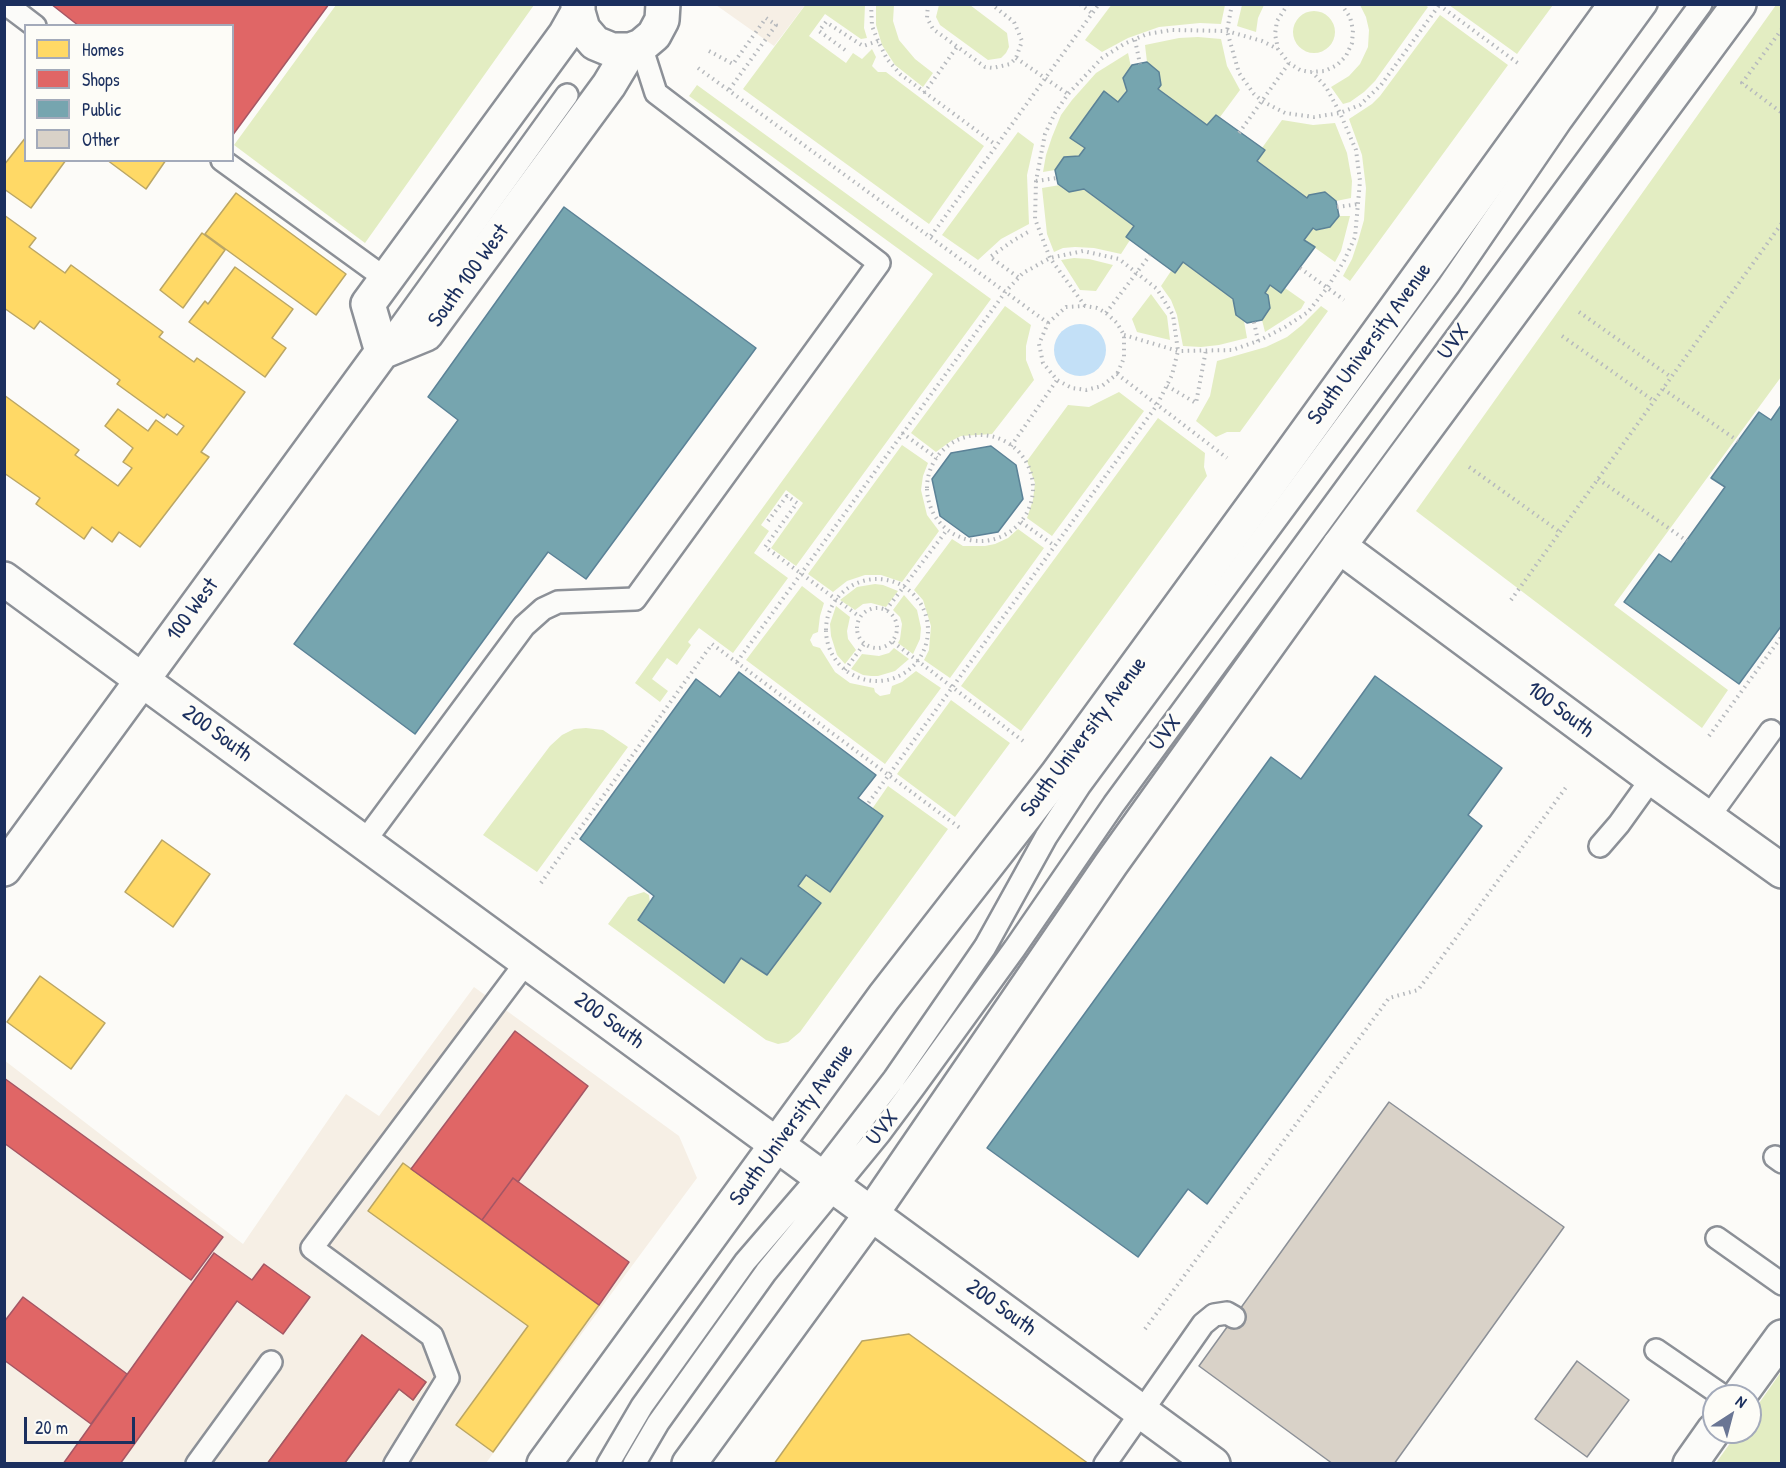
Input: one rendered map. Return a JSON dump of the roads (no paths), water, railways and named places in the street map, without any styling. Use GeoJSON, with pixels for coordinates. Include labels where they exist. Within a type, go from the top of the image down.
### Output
{"type":"FeatureCollection","features":[{"type":"Feature","properties":{"kind":"main road","name":"South 100 West"},"geometry":{"type":"LineString","coordinates":[[382,352],[426,334],[636,48],[654,35],[662,20],[663,4]]}},
{"type":"Feature","properties":{"kind":"main road","name":"South University Avenue"},"geometry":{"type":"LineString","coordinates":[[544,1464],[884,997],[1069,757],[1616,4]]}},
{"type":"Feature","properties":{"kind":"main road"},"geometry":{"type":"LineString","coordinates":[[689,1464],[872,1213],[1111,864],[1339,546],[1739,4]]}},
{"type":"Feature","properties":{"kind":"main road"},"geometry":{"type":"LineString","coordinates":[[578,8],[583,29],[596,43],[612,50],[636,48]]}},
{"type":"Feature","properties":{"kind":"main road"},"geometry":{"type":"LineString","coordinates":[[382,352],[368,304],[561,41],[578,8]]}},
{"type":"Feature","properties":{"kind":"main road","name":"100 West"},"geometry":{"type":"LineString","coordinates":[[4,869],[382,352]]}},
{"type":"Feature","properties":{"kind":"main road","name":"100 South"},"geometry":{"type":"LineString","coordinates":[[1339,546],[1652,778],[1782,871]]}},
{"type":"Feature","properties":{"kind":"main road","name":"200 South"},"geometry":{"type":"LineString","coordinates":[[4,579],[1213,1464]]}},
{"type":"Feature","properties":{"kind":"main road"},"geometry":{"type":"LineString","coordinates":[[1748,1384],[1781,1338]]}},
{"type":"Feature","properties":{"kind":"main road"},"geometry":{"type":"LineString","coordinates":[[1690,1464],[1704,1444]]}},
{"type":"Feature","properties":{"kind":"lane"},"geometry":{"type":"LineString","coordinates":[[6,4],[32,24]]}},
{"type":"Feature","properties":{"kind":"lane","name":"UVX"},"geometry":{"type":"LineString","coordinates":[[634,1464],[658,1423],[747,1298],[962,982],[1006,910],[1046,837],[1080,785],[1449,285],[1561,121],[1646,4]]}},
{"type":"Feature","properties":{"kind":"lane","name":"UVX"},"geometry":{"type":"LineString","coordinates":[[608,1464],[642,1406],[745,1262],[828,1180],[880,1133],[1015,948],[1121,795],[1701,4]]}},
{"type":"Feature","properties":{"kind":"lane"},"geometry":{"type":"LineString","coordinates":[[364,842],[524,626],[543,609],[558,602],[635,599],[879,263],[656,93],[636,48]]}},
{"type":"Feature","properties":{"kind":"lane"},"geometry":{"type":"LineString","coordinates":[[382,352],[567,95]]}},
{"type":"Feature","properties":{"kind":"lane"},"geometry":{"type":"LineString","coordinates":[[225,162],[386,279]]}},
{"type":"Feature","properties":{"kind":"lane"},"geometry":{"type":"LineString","coordinates":[[1708,818],[1771,731]]}},
{"type":"Feature","properties":{"kind":"lane"},"geometry":{"type":"LineString","coordinates":[[1600,846],[1652,778]]}},
{"type":"Feature","properties":{"kind":"lane"},"geometry":{"type":"LineString","coordinates":[[395,1464],[448,1377],[432,1336],[312,1248],[527,960]]}},
{"type":"Feature","properties":{"kind":"lane"},"geometry":{"type":"LineString","coordinates":[[1717,1238],[1782,1284]]}},
{"type":"Feature","properties":{"kind":"lane"},"geometry":{"type":"LineString","coordinates":[[1105,1464],[1203,1324],[1214,1315],[1227,1313],[1234,1317]]}},
{"type":"Feature","properties":{"kind":"lane"},"geometry":{"type":"LineString","coordinates":[[1656,1350],[1706,1384]]}},
{"type":"Feature","properties":{"kind":"lane"},"geometry":{"type":"LineString","coordinates":[[197,1464],[271,1362]]}},
{"type":"Feature","properties":{"kind":"water"},"geometry":{"type":"Polygon","coordinates":[[[1080,324],[1090,326],[1098,332],[1104,340],[1106,350],[1104,360],[1098,368],[1090,374],[1080,376],[1070,374],[1062,368],[1056,360],[1054,350],[1056,340],[1062,332],[1070,326],[1080,324]]]}}]}
